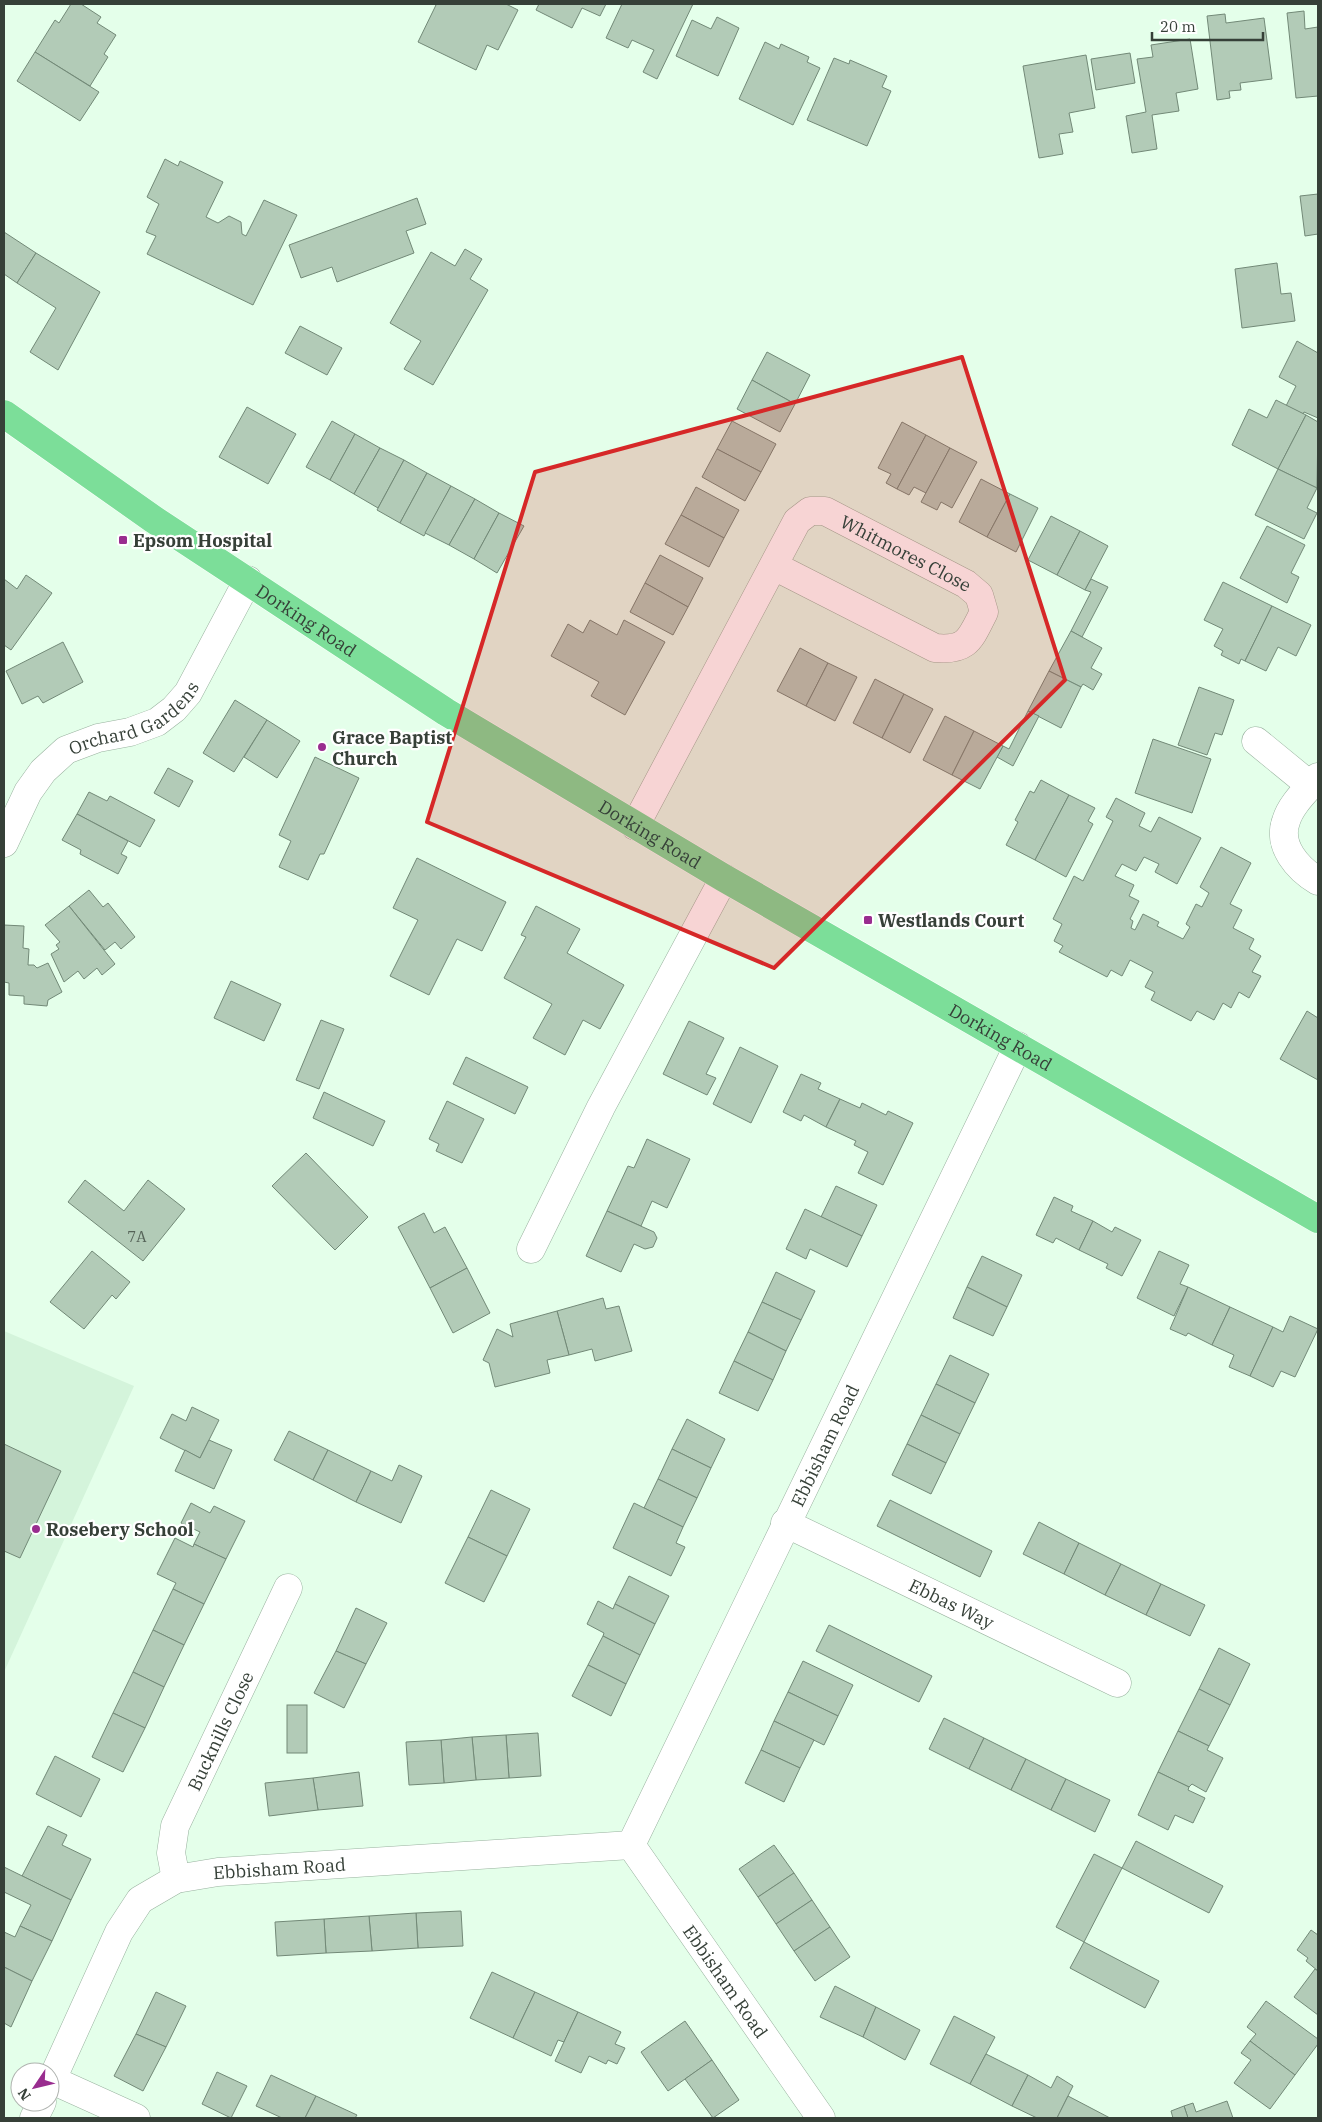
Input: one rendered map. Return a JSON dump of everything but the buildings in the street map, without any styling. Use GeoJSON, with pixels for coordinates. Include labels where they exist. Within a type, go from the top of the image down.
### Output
{"type":"FeatureCollection","features":[{"type":"Feature","properties":{"kind":"highway","name":"Dorking Road"},"geometry":{"type":"LineString","coordinates":[[4,414],[153,519],[446,712],[724,878],[1318,1219]]}},
{"type":"Feature","properties":{"kind":"street","name":"Whitmores Close"},"geometry":{"type":"LineString","coordinates":[[635,826],[798,521],[810,511],[825,511],[966,584],[979,595],[984,612],[969,641],[952,649],[935,648],[774,566]]}},
{"type":"Feature","properties":{"kind":"street","name":"Orchard Gardens"},"geometry":{"type":"LineString","coordinates":[[4,843],[28,792],[43,771],[66,750],[98,738],[130,732],[157,722],[174,709],[188,692],[248,580]]}},
{"type":"Feature","properties":{"kind":"street"},"geometry":{"type":"LineString","coordinates":[[1256,741],[1315,781],[1293,807],[1285,822],[1285,842],[1292,860],[1307,874],[1318,880]]}},
{"type":"Feature","properties":{"kind":"street"},"geometry":{"type":"LineString","coordinates":[[531,1249],[601,1107],[724,878]]}},
{"type":"Feature","properties":{"kind":"street","name":"Ebbisham Road"},"geometry":{"type":"LineString","coordinates":[[631,1845],[785,1523],[1018,1046]]}},
{"type":"Feature","properties":{"kind":"street","name":"Ebbas Way"},"geometry":{"type":"LineString","coordinates":[[785,1523],[1117,1683]]}},
{"type":"Feature","properties":{"kind":"street","name":"Bucknills Close"},"geometry":{"type":"LineString","coordinates":[[176,1879],[171,1853],[175,1826],[288,1588]]}},
{"type":"Feature","properties":{"kind":"street","name":"Ebbisham Road"},"geometry":{"type":"LineString","coordinates":[[60,2062],[119,1932],[140,1900],[176,1879],[218,1872],[631,1845]]}},
{"type":"Feature","properties":{"kind":"street","name":"Ebbisham Road"},"geometry":{"type":"LineString","coordinates":[[631,1845],[821,2118]]}},
{"type":"Feature","properties":{"kind":"street"},"geometry":{"type":"LineString","coordinates":[[60,2093],[136,2118]]}},
{"type":"Feature","properties":{"kind":"highlighted area"},"geometry":{"type":"Polygon","coordinates":[[[962,357],[1065,680],[774,968],[427,822],[535,472],[962,357]]]}},
{"type":"Feature","properties":{"kind":"shaded area","name":"Rosebery School"},"geometry":{"type":"Polygon","coordinates":[[[4,1331],[134,1386],[4,1672],[4,1331]]]}},
{"type":"Feature","properties":{"kind":"place","name":"Epsom Hospital"},"geometry":{"type":"Point","coordinates":[123,540]}},
{"type":"Feature","properties":{"kind":"place","name":"Grace Baptist Church"},"geometry":{"type":"Point","coordinates":[322,747]}},
{"type":"Feature","properties":{"kind":"place","name":"Westlands Court"},"geometry":{"type":"Point","coordinates":[868,920]}},
{"type":"Feature","properties":{"kind":"place","name":"Rosebery School"},"geometry":{"type":"Point","coordinates":[36,1529]}}]}
